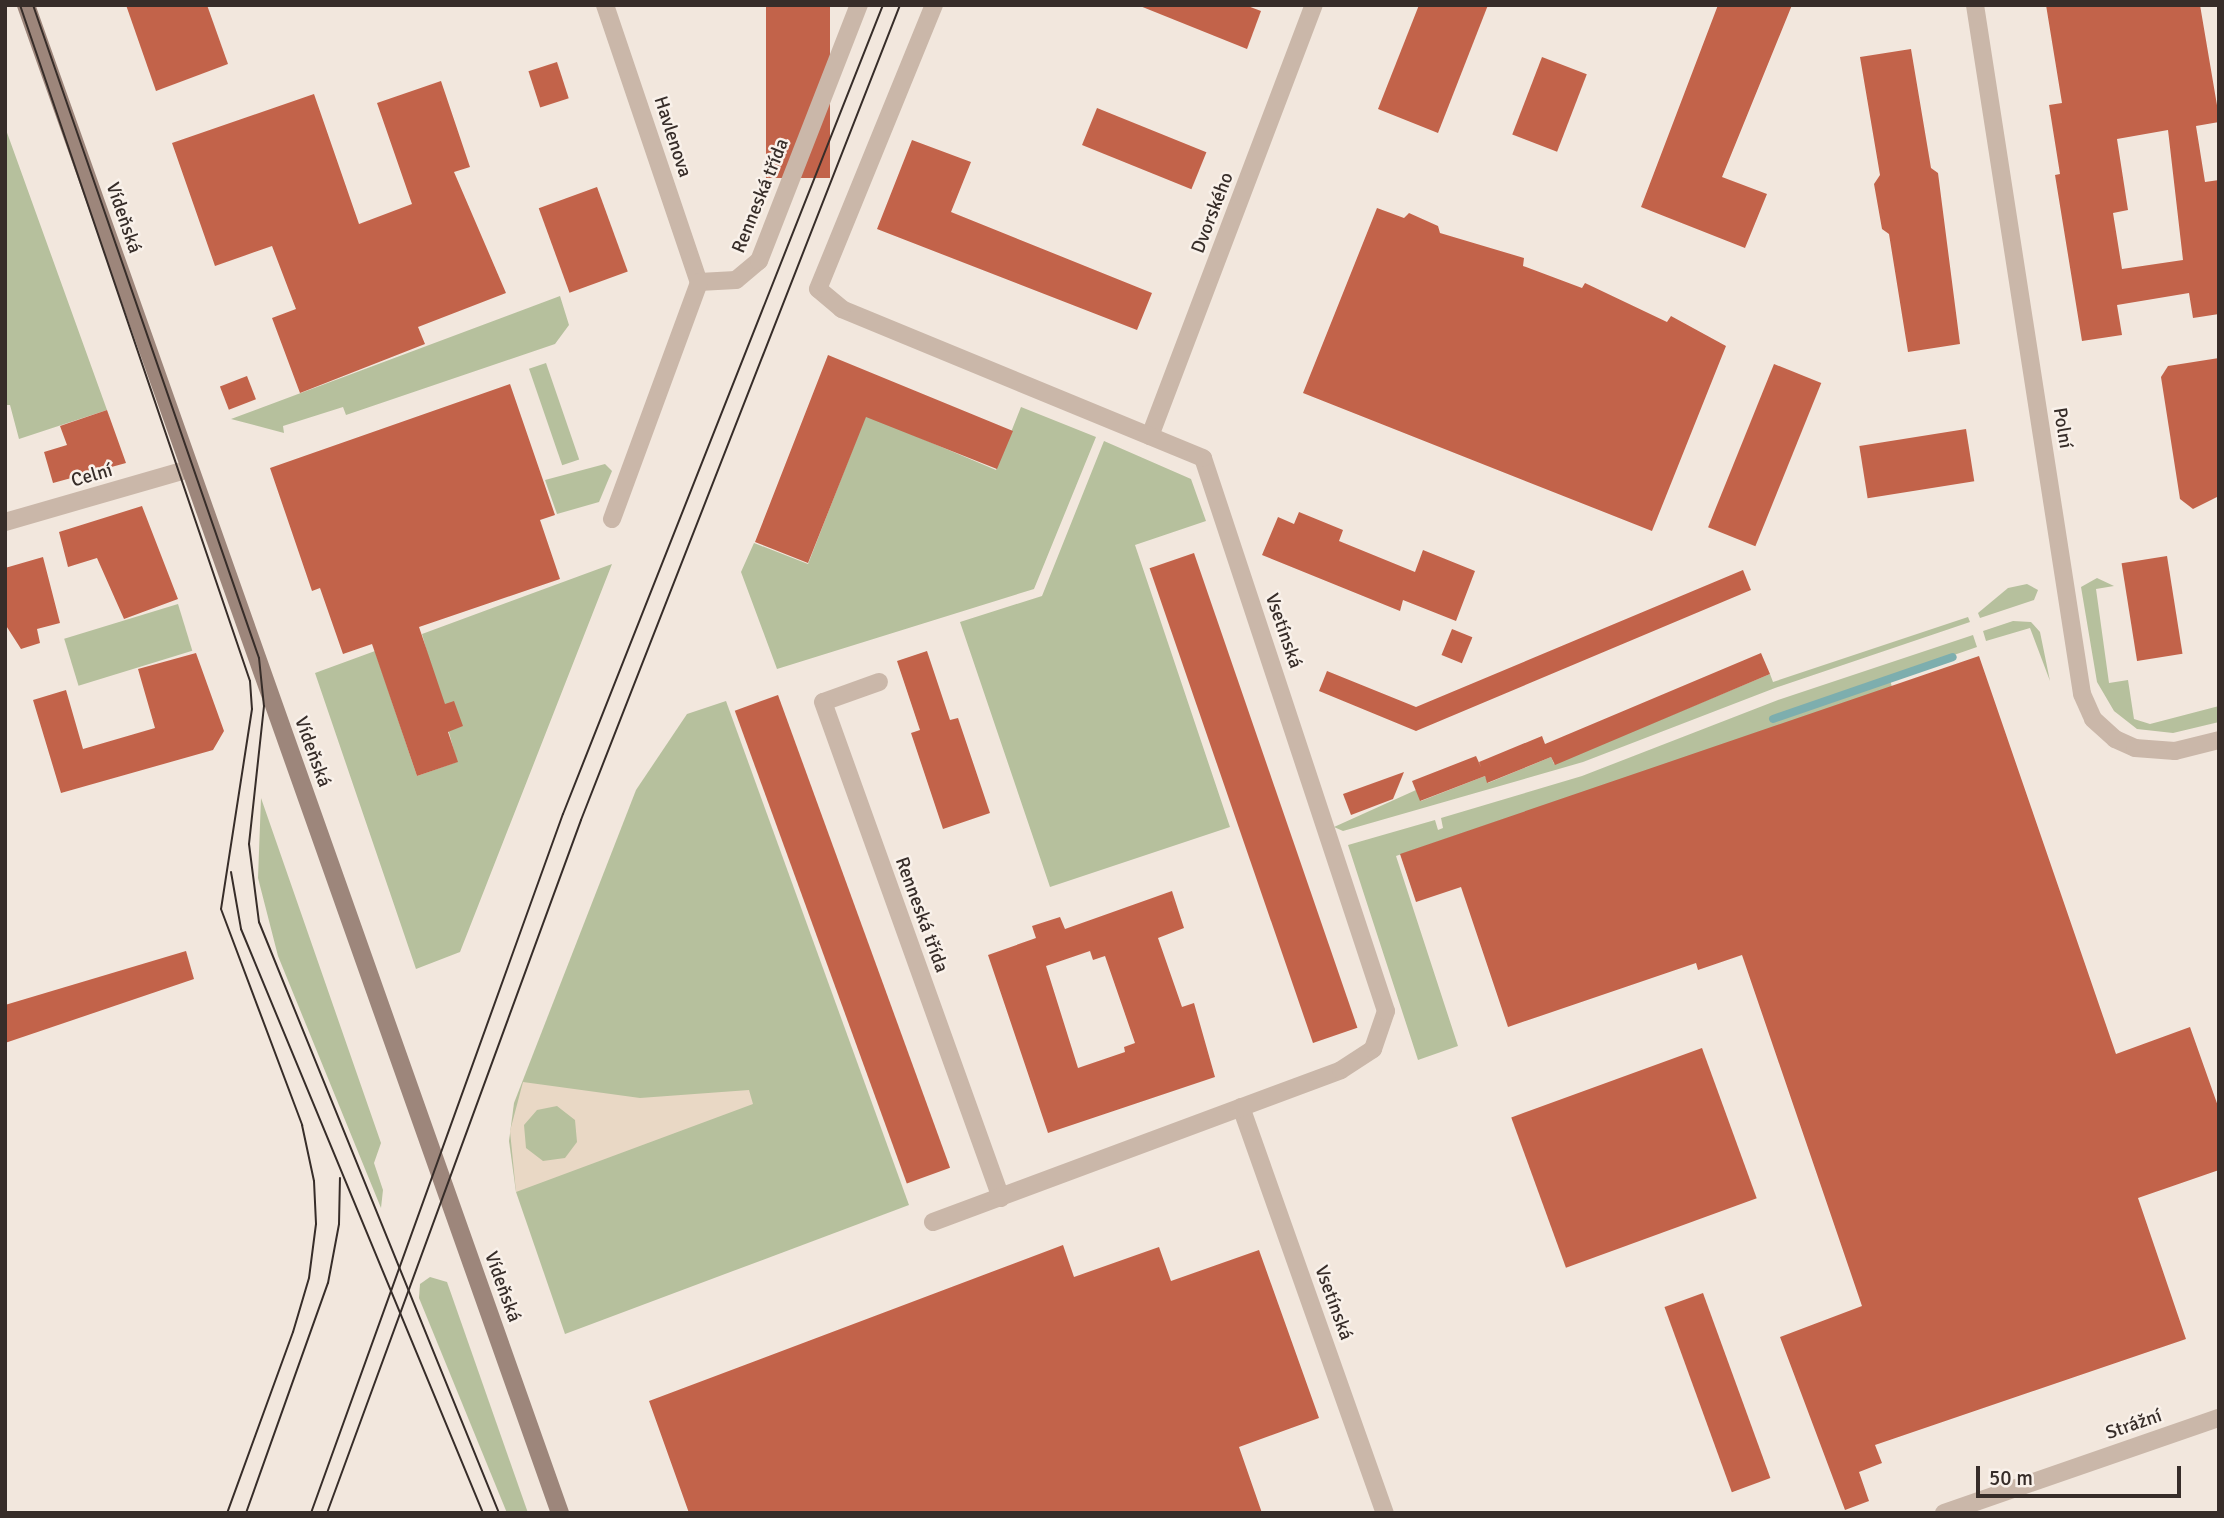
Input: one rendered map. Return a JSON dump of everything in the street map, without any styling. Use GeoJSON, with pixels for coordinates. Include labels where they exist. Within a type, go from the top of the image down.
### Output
{"type":"FeatureCollection","features":[{"type":"Feature","properties":{"kind":"main road","name":"Vídeňská"},"geometry":{"type":"LineString","coordinates":[[26,5],[560,1513]]}},
{"type":"Feature","properties":{"kind":"street","name":"Havlenova"},"geometry":{"type":"LineString","coordinates":[[605,5],[699,282]]}},
{"type":"Feature","properties":{"kind":"street","name":"Renneská třída"},"geometry":{"type":"LineString","coordinates":[[699,282],[737,280],[759,261],[859,5]]}},
{"type":"Feature","properties":{"kind":"street","name":"Vsetínská"},"geometry":{"type":"LineString","coordinates":[[933,1222],[1241,1107],[1365,1057],[1380,1039],[1387,1011],[1203,458],[842,309],[818,289],[934,5]]}},
{"type":"Feature","properties":{"kind":"street","name":"Dvorského"},"geometry":{"type":"LineString","coordinates":[[1150,436],[1314,5]]}},
{"type":"Feature","properties":{"kind":"street","name":"Polní"},"geometry":{"type":"LineString","coordinates":[[1975,5],[2082,694],[2094,719],[2115,739],[2135,748],[2175,751],[2219,740]]}},
{"type":"Feature","properties":{"kind":"street"},"geometry":{"type":"LineString","coordinates":[[611,519],[699,282]]}},
{"type":"Feature","properties":{"kind":"street","name":"Celní"},"geometry":{"type":"LineString","coordinates":[[5,522],[189,469]]}},
{"type":"Feature","properties":{"kind":"street","name":"Renneská třída"},"geometry":{"type":"LineString","coordinates":[[880,682],[823,702],[1001,1198]]}},
{"type":"Feature","properties":{"kind":"street","name":"Vsetínská"},"geometry":{"type":"LineString","coordinates":[[1241,1107],[1385,1513]]}},
{"type":"Feature","properties":{"kind":"street","name":"Strážní"},"geometry":{"type":"LineString","coordinates":[[1944,1513],[2219,1418]]}},
{"type":"Feature","properties":{"kind":"green space"},"geometry":{"type":"Polygon","coordinates":[[[5,127],[107,410],[19,439],[10,405],[5,405],[5,127]]]}},
{"type":"Feature","properties":{"kind":"green space"},"geometry":{"type":"Polygon","coordinates":[[[560,296],[569,325],[555,344],[346,415],[343,407],[283,426],[284,433],[231,419],[560,296]]]}},
{"type":"Feature","properties":{"kind":"green space"},"geometry":{"type":"Polygon","coordinates":[[[546,363],[579,459],[562,465],[529,369],[546,363]]]}},
{"type":"Feature","properties":{"kind":"green space"},"geometry":{"type":"Polygon","coordinates":[[[1021,407],[1096,437],[1034,589],[777,669],[741,572],[754,543],[808,564],[866,415],[996,470],[1021,407]]]}},
{"type":"Feature","properties":{"kind":"green space"},"geometry":{"type":"Polygon","coordinates":[[[1104,441],[1191,479],[1206,521],[1135,545],[1230,827],[1050,887],[960,622],[1042,596],[1104,441]]]}},
{"type":"Feature","properties":{"kind":"green space"},"geometry":{"type":"Polygon","coordinates":[[[605,464],[612,471],[599,502],[557,514],[545,480],[605,464]]]}},
{"type":"Feature","properties":{"kind":"green space"},"geometry":{"type":"Polygon","coordinates":[[[612,564],[460,952],[416,969],[315,673],[375,651],[417,776],[457,762],[422,634],[612,564]]]}},
{"type":"Feature","properties":{"kind":"green space"},"geometry":{"type":"Polygon","coordinates":[[[2097,578],[2114,586],[2096,589],[2109,683],[2128,680],[2134,719],[2150,724],[2219,706],[2219,722],[2173,733],[2137,729],[2114,711],[2097,682],[2081,587],[2097,578]]]}},
{"type":"Feature","properties":{"kind":"green space"},"geometry":{"type":"Polygon","coordinates":[[[2027,584],[2038,590],[2034,600],[1980,618],[1978,613],[2008,588],[2027,584]]]}},
{"type":"Feature","properties":{"kind":"green space"},"geometry":{"type":"Polygon","coordinates":[[[178,604],[192,651],[79,686],[64,639],[178,604]]]}},
{"type":"Feature","properties":{"kind":"green space"},"geometry":{"type":"Polygon","coordinates":[[[1968,617],[1970,622],[1775,688],[1583,762],[1343,831],[1334,827],[1416,790],[1421,801],[1485,776],[1488,783],[1551,757],[1554,764],[1770,674],[1773,682],[1968,617]]]}},
{"type":"Feature","properties":{"kind":"green space"},"geometry":{"type":"Polygon","coordinates":[[[2013,621],[2031,622],[2040,632],[2050,681],[2030,628],[1986,641],[1983,631],[2013,621]]]}},
{"type":"Feature","properties":{"kind":"green space"},"geometry":{"type":"Polygon","coordinates":[[[1973,635],[1977,647],[1769,719],[1890,680],[1892,687],[1396,856],[1458,1046],[1418,1060],[1348,845],[1435,820],[1438,830],[1443,828],[1441,818],[1582,776],[1778,700],[1973,635]]]}},
{"type":"Feature","properties":{"kind":"green space"},"geometry":{"type":"Polygon","coordinates":[[[726,701],[909,1205],[565,1334],[516,1192],[509,1141],[514,1103],[636,790],[687,714],[726,701]]]}},
{"type":"Feature","properties":{"kind":"green space"},"geometry":{"type":"Polygon","coordinates":[[[261,798],[381,1143],[374,1163],[383,1190],[381,1208],[278,956],[258,878],[261,798]]]}},
{"type":"Feature","properties":{"kind":"green space"},"geometry":{"type":"Polygon","coordinates":[[[430,1277],[447,1282],[528,1513],[507,1513],[419,1298],[420,1284],[430,1277]]]}},
{"type":"Feature","properties":{"kind":"shaded area"},"geometry":{"type":"Polygon","coordinates":[[[523,1082],[640,1098],[749,1090],[753,1104],[516,1192],[510,1131],[523,1082]],[[557,1106],[537,1110],[524,1125],[526,1148],[543,1161],[565,1158],[577,1142],[575,1120],[557,1106]]]}},
{"type":"Feature","properties":{"kind":"building"},"geometry":{"type":"Polygon","coordinates":[[[126,5],[207,5],[228,64],[156,91],[126,5]]]}},
{"type":"Feature","properties":{"kind":"building"},"geometry":{"type":"Polygon","coordinates":[[[766,5],[830,5],[830,178],[766,178],[766,5]]]}},
{"type":"Feature","properties":{"kind":"building"},"geometry":{"type":"Polygon","coordinates":[[[1245,5],[1261,11],[1247,49],[1140,6],[1245,5]]]}},
{"type":"Feature","properties":{"kind":"building"},"geometry":{"type":"Polygon","coordinates":[[[1419,5],[1488,5],[1438,133],[1378,109],[1419,5]]]}},
{"type":"Feature","properties":{"kind":"building"},"geometry":{"type":"Polygon","coordinates":[[[1718,5],[1792,5],[1722,177],[1767,194],[1745,248],[1641,207],[1718,5]]]}},
{"type":"Feature","properties":{"kind":"building"},"geometry":{"type":"Polygon","coordinates":[[[2046,5],[2200,5],[2219,117],[2219,122],[2196,126],[2205,182],[2219,180],[2219,314],[2193,318],[2189,293],[2117,305],[2122,335],[2082,341],[2055,175],[2060,174],[2049,105],[2062,103],[2046,5]],[[2168,130],[2117,139],[2128,210],[2113,213],[2122,269],[2183,260],[2168,130]]]}},
{"type":"Feature","properties":{"kind":"building"},"geometry":{"type":"Polygon","coordinates":[[[1911,49],[1931,168],[1938,173],[1960,344],[1908,352],[1889,234],[1882,229],[1874,184],[1880,175],[1860,57],[1911,49]]]}},
{"type":"Feature","properties":{"kind":"building"},"geometry":{"type":"Polygon","coordinates":[[[1542,57],[1587,74],[1557,152],[1512,134],[1542,57]]]}},
{"type":"Feature","properties":{"kind":"building"},"geometry":{"type":"Polygon","coordinates":[[[557,62],[569,98],[540,107],[528,71],[557,62]]]}},
{"type":"Feature","properties":{"kind":"building"},"geometry":{"type":"Polygon","coordinates":[[[441,81],[470,167],[454,172],[506,293],[418,327],[425,344],[300,393],[272,318],[296,309],[272,246],[215,266],[172,143],[314,94],[359,224],[412,204],[377,103],[441,81]]]}},
{"type":"Feature","properties":{"kind":"building"},"geometry":{"type":"Polygon","coordinates":[[[1097,108],[1206,152],[1191,189],[1082,145],[1097,108]]]}},
{"type":"Feature","properties":{"kind":"building"},"geometry":{"type":"Polygon","coordinates":[[[912,140],[971,162],[951,212],[1152,293],[1137,330],[877,229],[912,140]]]}},
{"type":"Feature","properties":{"kind":"building"},"geometry":{"type":"Polygon","coordinates":[[[597,187],[628,272],[570,293],[539,208],[597,187]]]}},
{"type":"Feature","properties":{"kind":"building"},"geometry":{"type":"Polygon","coordinates":[[[1377,208],[1404,218],[1409,213],[1438,226],[1440,233],[1524,258],[1523,266],[1582,288],[1585,283],[1667,322],[1671,316],[1726,346],[1652,531],[1303,393],[1377,208]]]}},
{"type":"Feature","properties":{"kind":"building"},"geometry":{"type":"Polygon","coordinates":[[[828,355],[1013,431],[997,469],[866,417],[808,563],[755,542],[828,355]]]}},
{"type":"Feature","properties":{"kind":"building"},"geometry":{"type":"Polygon","coordinates":[[[2219,358],[2219,496],[2193,509],[2180,499],[2161,377],[2168,366],[2219,358]]]}},
{"type":"Feature","properties":{"kind":"building"},"geometry":{"type":"Polygon","coordinates":[[[1774,364],[1821,383],[1755,546],[1708,527],[1774,364]]]}},
{"type":"Feature","properties":{"kind":"building"},"geometry":{"type":"Polygon","coordinates":[[[247,376],[256,399],[229,410],[220,386],[247,376]]]}},
{"type":"Feature","properties":{"kind":"building"},"geometry":{"type":"Polygon","coordinates":[[[510,384],[555,515],[540,520],[560,579],[419,627],[445,704],[454,701],[463,726],[448,732],[458,762],[417,776],[372,644],[343,654],[320,588],[312,591],[270,468],[510,384]]]}},
{"type":"Feature","properties":{"kind":"building"},"geometry":{"type":"Polygon","coordinates":[[[107,410],[126,463],[53,483],[44,452],[67,445],[60,426],[107,410]]]}},
{"type":"Feature","properties":{"kind":"building"},"geometry":{"type":"Polygon","coordinates":[[[1966,429],[1974,481],[1868,498],[1859,446],[1966,429]]]}},
{"type":"Feature","properties":{"kind":"building"},"geometry":{"type":"Polygon","coordinates":[[[142,506],[178,599],[124,619],[97,558],[68,567],[59,532],[142,506]]]}},
{"type":"Feature","properties":{"kind":"building"},"geometry":{"type":"Polygon","coordinates":[[[1299,512],[1343,530],[1339,541],[1415,572],[1423,550],[1475,571],[1456,621],[1403,600],[1400,611],[1262,555],[1278,517],[1294,524],[1299,512]]]}},
{"type":"Feature","properties":{"kind":"building"},"geometry":{"type":"Polygon","coordinates":[[[1194,553],[1357,1028],[1313,1043],[1150,568],[1194,553]]]}},
{"type":"Feature","properties":{"kind":"building"},"geometry":{"type":"Polygon","coordinates":[[[2167,556],[2182,654],[2137,661],[2122,563],[2167,556]]]}},
{"type":"Feature","properties":{"kind":"building"},"geometry":{"type":"Polygon","coordinates":[[[43,557],[60,623],[37,629],[40,643],[21,649],[5,624],[5,568],[43,557]]]}},
{"type":"Feature","properties":{"kind":"building"},"geometry":{"type":"Polygon","coordinates":[[[1743,570],[1751,590],[1416,731],[1319,691],[1327,671],[1416,707],[1743,570]]]}},
{"type":"Feature","properties":{"kind":"building"},"geometry":{"type":"Polygon","coordinates":[[[1452,629],[1472,637],[1462,663],[1442,655],[1452,629]]]}},
{"type":"Feature","properties":{"kind":"building"},"geometry":{"type":"Polygon","coordinates":[[[927,651],[950,720],[958,718],[990,813],[943,829],[911,733],[920,730],[897,661],[927,651]]]}},
{"type":"Feature","properties":{"kind":"building"},"geometry":{"type":"Polygon","coordinates":[[[196,653],[224,731],[213,750],[61,793],[33,700],[66,690],[83,749],[155,728],[138,669],[196,653]]]}},
{"type":"Feature","properties":{"kind":"building"},"geometry":{"type":"Polygon","coordinates":[[[1761,653],[1770,674],[1555,765],[1551,757],[1487,783],[1485,776],[1420,801],[1412,781],[1476,756],[1481,767],[1479,762],[1542,736],[1545,744],[1761,653]]]}},
{"type":"Feature","properties":{"kind":"building"},"geometry":{"type":"Polygon","coordinates":[[[1979,656],[2116,1054],[2190,1027],[2219,1109],[2219,1170],[2138,1198],[2186,1339],[1875,1445],[1882,1463],[1859,1472],[1869,1501],[1845,1510],[1780,1337],[1862,1306],[1742,955],[1698,970],[1696,963],[1508,1027],[1461,887],[1416,902],[1400,854],[1979,656]]]}},
{"type":"Feature","properties":{"kind":"building"},"geometry":{"type":"Polygon","coordinates":[[[778,695],[950,1168],[907,1183],[735,711],[778,695]]]}},
{"type":"Feature","properties":{"kind":"building"},"geometry":{"type":"Polygon","coordinates":[[[1404,772],[1393,799],[1351,815],[1343,794],[1404,772]]]}},
{"type":"Feature","properties":{"kind":"building"},"geometry":{"type":"Polygon","coordinates":[[[1172,891],[1184,928],[1158,938],[1182,1007],[1194,1003],[1215,1077],[1048,1133],[988,955],[1036,938],[1032,926],[1060,917],[1065,929],[1172,891]],[[1090,951],[1046,966],[1078,1068],[1125,1052],[1124,1047],[1135,1043],[1105,956],[1093,960],[1090,951]]]}},
{"type":"Feature","properties":{"kind":"building"},"geometry":{"type":"Polygon","coordinates":[[[186,951],[194,979],[5,1043],[5,1005],[186,951]]]}},
{"type":"Feature","properties":{"kind":"building"},"geometry":{"type":"Polygon","coordinates":[[[1702,1048],[1757,1198],[1566,1268],[1511,1117],[1702,1048]]]}},
{"type":"Feature","properties":{"kind":"building"},"geometry":{"type":"Polygon","coordinates":[[[1063,1245],[1074,1277],[1159,1247],[1171,1281],[1259,1250],[1319,1418],[1239,1447],[1262,1513],[689,1513],[649,1401],[1063,1245]]]}},
{"type":"Feature","properties":{"kind":"building"},"geometry":{"type":"Polygon","coordinates":[[[1703,1293],[1770,1478],[1732,1492],[1664,1307],[1703,1293]]]}},
{"type":"Feature","properties":{"kind":"waterway"},"geometry":{"type":"LineString","coordinates":[[1773,719],[1953,657]]}},
{"type":"Feature","properties":{"kind":"tram line"},"geometry":{"type":"LineString","coordinates":[[20,5],[250,681],[252,709],[221,909],[302,1125],[314,1181],[316,1224],[309,1278],[293,1332],[227,1513]]}},
{"type":"Feature","properties":{"kind":"tram line"},"geometry":{"type":"LineString","coordinates":[[33,5],[259,658],[264,706],[249,844],[259,922],[499,1513]]}},
{"type":"Feature","properties":{"kind":"tram line"},"geometry":{"type":"LineString","coordinates":[[311,1513],[563,814],[883,5]]}},
{"type":"Feature","properties":{"kind":"tram line"},"geometry":{"type":"LineString","coordinates":[[327,1513],[581,820],[900,5]]}},
{"type":"Feature","properties":{"kind":"tram line"},"geometry":{"type":"LineString","coordinates":[[231,872],[241,929],[483,1513]]}},
{"type":"Feature","properties":{"kind":"tram line"},"geometry":{"type":"LineString","coordinates":[[246,1513],[328,1283],[339,1224],[340,1178]]}}]}
